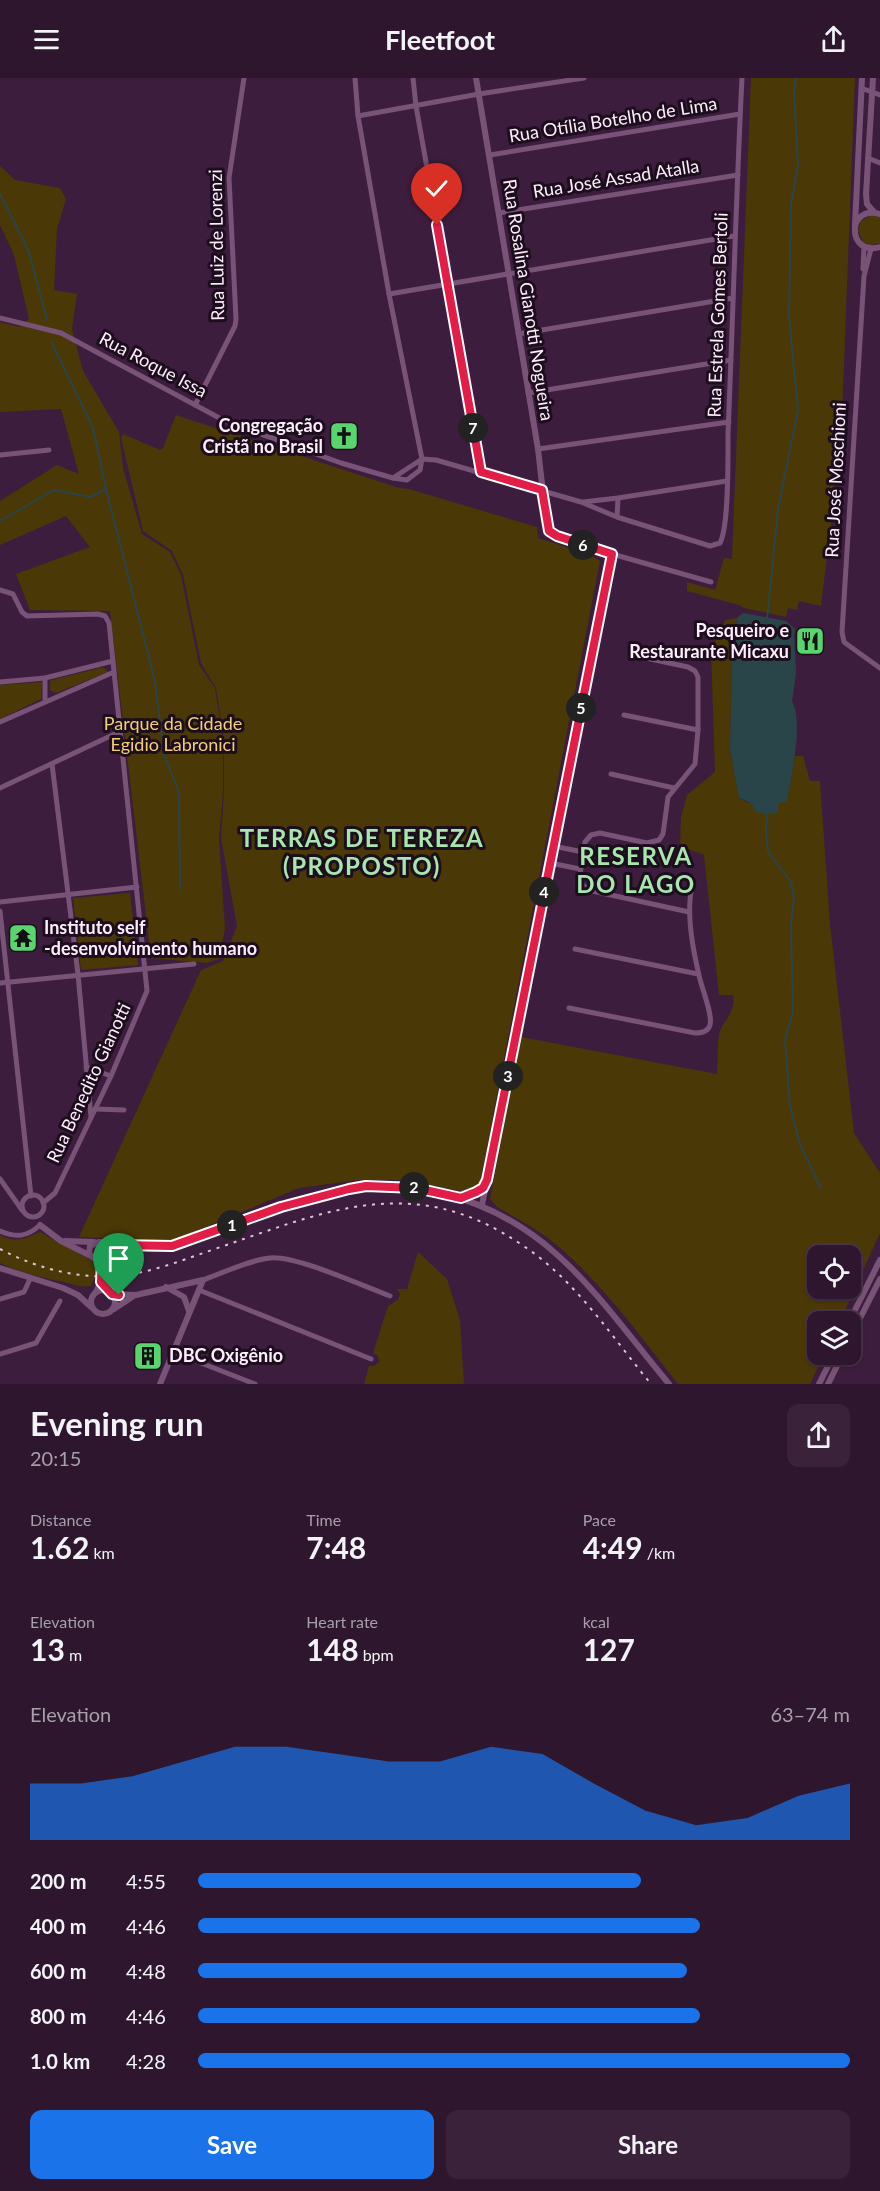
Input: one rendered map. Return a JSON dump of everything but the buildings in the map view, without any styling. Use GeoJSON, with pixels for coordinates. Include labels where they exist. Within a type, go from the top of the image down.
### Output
{"type":"FeatureCollection","features":[{"type":"Feature","properties":{"kind":"street","name":"Rua Luiz de Lorenzi"},"geometry":{"type":"LineString","coordinates":[[195,405],[235,326],[229,178],[242,78]]}},
{"type":"Feature","properties":{"kind":"street"},"geometry":{"type":"LineString","coordinates":[[347,78],[355,79],[358,116],[389,294],[422,459],[420,470],[407,480],[393,478]]}},
{"type":"Feature","properties":{"kind":"street"},"geometry":{"type":"LineString","coordinates":[[413,78],[416,106],[481,472]]}},
{"type":"Feature","properties":{"kind":"street","name":"Rua Rosalina Gianotti Nogueira"},"geometry":{"type":"LineString","coordinates":[[476,78],[538,448],[547,527],[557,536],[612,554]]}},
{"type":"Feature","properties":{"kind":"street"},"geometry":{"type":"LineString","coordinates":[[358,116],[584,78]]}},
{"type":"Feature","properties":{"kind":"street","name":"Rua Estrela Gomes Bertoli"},"geometry":{"type":"LineString","coordinates":[[617,517],[710,546],[720,543],[722,538],[727,481],[734,236],[742,78]]}},
{"type":"Feature","properties":{"kind":"street"},"geometry":{"type":"LineString","coordinates":[[862,78],[855,225],[857,240],[867,248],[880,247]]}},
{"type":"Feature","properties":{"kind":"street"},"geometry":{"type":"LineString","coordinates":[[873,78],[866,200],[877,213]]}},
{"type":"Feature","properties":{"kind":"street"},"geometry":{"type":"LineString","coordinates":[[861,88],[880,95]]}},
{"type":"Feature","properties":{"kind":"street","name":"Rua Otília Botelho de Lima"},"geometry":{"type":"LineString","coordinates":[[490,155],[740,114]]}},
{"type":"Feature","properties":{"kind":"street"},"geometry":{"type":"LineString","coordinates":[[868,158],[880,163]]}},
{"type":"Feature","properties":{"kind":"street","name":"Rua José Assad Atalla"},"geometry":{"type":"LineString","coordinates":[[499,213],[738,175]]}},
{"type":"Feature","properties":{"kind":"street"},"geometry":{"type":"LineString","coordinates":[[855,225],[864,214],[877,213]]}},
{"type":"Feature","properties":{"kind":"street"},"geometry":{"type":"LineString","coordinates":[[389,294],[734,236]]}},
{"type":"Feature","properties":{"kind":"street","name":"Rua José Moschioni"},"geometry":{"type":"LineString","coordinates":[[867,248],[842,632],[844,642],[880,668]]}},
{"type":"Feature","properties":{"kind":"street"},"geometry":{"type":"LineString","coordinates":[[518,334],[733,298]]}},
{"type":"Feature","properties":{"kind":"street","name":"Rua Roque Issa"},"geometry":{"type":"LineString","coordinates":[[0,318],[61,333],[239,427],[341,463],[393,478]]}},
{"type":"Feature","properties":{"kind":"street"},"geometry":{"type":"LineString","coordinates":[[528,393],[731,360]]}},
{"type":"Feature","properties":{"kind":"street"},"geometry":{"type":"LineString","coordinates":[[538,448],[729,422]]}},
{"type":"Feature","properties":{"kind":"street"},"geometry":{"type":"LineString","coordinates":[[0,455],[49,450]]}},
{"type":"Feature","properties":{"kind":"street"},"geometry":{"type":"LineString","coordinates":[[393,478],[422,459],[436,460],[581,502],[617,517],[618,498]]}},
{"type":"Feature","properties":{"kind":"street"},"geometry":{"type":"LineString","coordinates":[[581,502],[727,481]]}},
{"type":"Feature","properties":{"kind":"street"},"geometry":{"type":"LineString","coordinates":[[480,1204],[487,1180],[612,554],[711,582]]}},
{"type":"Feature","properties":{"kind":"street","name":"Rua Benedito Gianotti"},"geometry":{"type":"LineString","coordinates":[[0,591],[13,594],[22,612],[27,616],[98,614],[105,616],[110,627],[147,990],[111,1076],[55,1193],[43,1203]]}},
{"type":"Feature","properties":{"kind":"street"},"geometry":{"type":"LineString","coordinates":[[636,656],[688,667],[695,671],[700,686],[695,764],[668,797],[663,834],[659,840],[647,843],[600,833],[591,835],[585,842],[579,876],[581,885],[588,890],[689,912]]}},
{"type":"Feature","properties":{"kind":"street"},"geometry":{"type":"LineString","coordinates":[[0,682],[45,678],[113,661]]}},
{"type":"Feature","properties":{"kind":"street"},"geometry":{"type":"LineString","coordinates":[[0,722],[45,700],[114,672]]}},
{"type":"Feature","properties":{"kind":"street"},"geometry":{"type":"LineString","coordinates":[[45,678],[45,700]]}},
{"type":"Feature","properties":{"kind":"street"},"geometry":{"type":"LineString","coordinates":[[624,715],[698,730]]}},
{"type":"Feature","properties":{"kind":"street"},"geometry":{"type":"LineString","coordinates":[[0,788],[121,731]]}},
{"type":"Feature","properties":{"kind":"street"},"geometry":{"type":"LineString","coordinates":[[52,764],[78,974],[91,1118]]}},
{"type":"Feature","properties":{"kind":"street"},"geometry":{"type":"LineString","coordinates":[[611,774],[674,788]]}},
{"type":"Feature","properties":{"kind":"street"},"geometry":{"type":"LineString","coordinates":[[553,846],[583,852]]}},
{"type":"Feature","properties":{"kind":"street"},"geometry":{"type":"LineString","coordinates":[[550,863],[580,869]]}},
{"type":"Feature","properties":{"kind":"street"},"geometry":{"type":"LineString","coordinates":[[0,902],[137,887]]}},
{"type":"Feature","properties":{"kind":"street"},"geometry":{"type":"LineString","coordinates":[[569,1008],[695,1033],[703,1032],[710,1027],[711,1019],[698,974],[689,912],[692,887]]}},
{"type":"Feature","properties":{"kind":"street"},"geometry":{"type":"LineString","coordinates":[[0,911],[29,1197]]}},
{"type":"Feature","properties":{"kind":"street"},"geometry":{"type":"LineString","coordinates":[[575,949],[698,974]]}},
{"type":"Feature","properties":{"kind":"street"},"geometry":{"type":"LineString","coordinates":[[0,983],[195,964]]}},
{"type":"Feature","properties":{"kind":"street"},"geometry":{"type":"LineString","coordinates":[[86,1067],[111,1076]]}},
{"type":"Feature","properties":{"kind":"street"},"geometry":{"type":"LineString","coordinates":[[95,1109],[124,1110]]}},
{"type":"Feature","properties":{"kind":"street"},"geometry":{"type":"LineString","coordinates":[[0,1179],[26,1214],[61,1241],[92,1257],[100,1258],[117,1245]]}},
{"type":"Feature","properties":{"kind":"street"},"geometry":{"type":"LineString","coordinates":[[61,1241],[172,1246],[281,1207],[366,1186],[416,1188],[461,1198],[493,1210],[528,1230],[568,1264],[584,1279],[669,1384]]}},
{"type":"Feature","properties":{"kind":"street"},"geometry":{"type":"LineString","coordinates":[[461,1198],[484,1191]]}},
{"type":"Feature","properties":{"kind":"street"},"geometry":{"type":"LineString","coordinates":[[484,1191],[493,1210]]}},
{"type":"Feature","properties":{"kind":"street"},"geometry":{"type":"LineString","coordinates":[[0,1231],[24,1235],[33,1232],[40,1225],[43,1203],[39,1198],[12,1194]]}},
{"type":"Feature","properties":{"kind":"street"},"geometry":{"type":"LineString","coordinates":[[26,1214],[23,1202],[29,1197]]}},
{"type":"Feature","properties":{"kind":"street"},"geometry":{"type":"LineString","coordinates":[[26,1214],[35,1217],[41,1213]]}},
{"type":"Feature","properties":{"kind":"street"},"geometry":{"type":"LineString","coordinates":[[91,1307],[90,1301],[101,1282],[101,1268],[105,1253],[104,1246],[98,1242]]}},
{"type":"Feature","properties":{"kind":"street"},"geometry":{"type":"LineString","coordinates":[[98,1242],[89,1248],[92,1257],[101,1268]]}},
{"type":"Feature","properties":{"kind":"street"},"geometry":{"type":"LineString","coordinates":[[0,1268],[63,1288],[78,1295],[101,1315],[109,1313],[136,1295],[203,1280],[267,1258],[279,1257],[311,1266],[390,1296]]}},
{"type":"Feature","properties":{"kind":"street"},"geometry":{"type":"LineString","coordinates":[[854,1311],[880,1260]]}},
{"type":"Feature","properties":{"kind":"street"},"geometry":{"type":"LineString","coordinates":[[0,1299],[24,1292],[30,1279]]}},
{"type":"Feature","properties":{"kind":"street"},"geometry":{"type":"LineString","coordinates":[[861,1316],[880,1279]]}},
{"type":"Feature","properties":{"kind":"street"},"geometry":{"type":"LineString","coordinates":[[160,1384],[203,1280]]}},
{"type":"Feature","properties":{"kind":"street"},"geometry":{"type":"LineString","coordinates":[[101,1282],[115,1300],[114,1309]]}},
{"type":"Feature","properties":{"kind":"street"},"geometry":{"type":"LineString","coordinates":[[166,1287],[184,1297],[189,1313]]}},
{"type":"Feature","properties":{"kind":"street"},"geometry":{"type":"LineString","coordinates":[[78,1295],[102,1290],[136,1295]]}},
{"type":"Feature","properties":{"kind":"street"},"geometry":{"type":"LineString","coordinates":[[199,1290],[371,1359]]}},
{"type":"Feature","properties":{"kind":"street"},"geometry":{"type":"LineString","coordinates":[[0,1354],[36,1343],[60,1301]]}},
{"type":"Feature","properties":{"kind":"street"},"geometry":{"type":"LineString","coordinates":[[173,1352],[255,1384]]}},
{"type":"Feature","properties":{"kind":"street"},"geometry":{"type":"LineString","coordinates":[[819,1384],[828,1365]]}},
{"type":"Feature","properties":{"kind":"street"},"geometry":{"type":"LineString","coordinates":[[828,1384],[838,1365]]}},
{"type":"Feature","properties":{"kind":"green space"},"geometry":{"type":"Polygon","coordinates":[[[751,78],[855,78],[841,441],[821,606],[799,601],[797,610],[788,608],[786,617],[744,608],[687,591],[687,582],[715,590],[724,558],[732,559],[751,78]]]}},
{"type":"Feature","properties":{"kind":"green space","name":"Parque da Cidade Egidio Labronici"},"geometry":{"type":"Polygon","coordinates":[[[0,166],[15,180],[60,188],[66,199],[57,229],[54,290],[77,294],[72,329],[83,371],[119,432],[123,468],[142,534],[170,552],[181,575],[199,665],[215,688],[223,739],[223,792],[219,838],[225,928],[219,959],[206,963],[151,958],[110,611],[30,610],[16,574],[90,547],[66,516],[0,545],[0,501],[57,465],[79,474],[61,409],[0,412],[0,322],[20,327],[29,319],[14,255],[0,225],[0,166]]]}},
{"type":"Feature","properties":{"kind":"green space"},"geometry":{"type":"Polygon","coordinates":[[[872,215],[880,217],[880,243],[871,245],[863,242],[858,230],[861,221],[872,215]]]}},
{"type":"Feature","properties":{"kind":"green space"},"geometry":{"type":"Polygon","coordinates":[[[176,415],[399,488],[537,527],[538,538],[590,555],[600,561],[480,1183],[470,1190],[461,1191],[402,1180],[359,1180],[299,1188],[184,1236],[165,1241],[79,1237],[201,970],[223,961],[237,926],[221,838],[224,740],[216,688],[201,663],[183,575],[172,551],[143,531],[121,438],[123,434],[160,450],[163,448],[176,415]]]}},
{"type":"Feature","properties":{"kind":"green space"},"geometry":{"type":"Polygon","coordinates":[[[737,618],[732,660],[730,749],[739,798],[763,805],[787,800],[795,756],[803,756],[810,781],[820,781],[830,924],[854,1133],[880,1173],[880,1233],[861,1275],[861,1245],[807,1245],[807,1299],[850,1299],[845,1311],[807,1311],[807,1365],[819,1365],[810,1384],[678,1384],[622,1313],[576,1262],[545,1236],[497,1207],[490,1199],[521,1037],[717,1074],[719,1035],[731,1012],[733,995],[719,995],[704,855],[680,846],[681,817],[687,795],[715,772],[711,651],[725,620],[737,618]]]}},
{"type":"Feature","properties":{"kind":"green space"},"geometry":{"type":"Polygon","coordinates":[[[100,668],[108,672],[56,693],[50,690],[50,681],[100,668]]]}},
{"type":"Feature","properties":{"kind":"green space"},"geometry":{"type":"Polygon","coordinates":[[[42,682],[41,699],[0,719],[0,685],[42,682]]]}},
{"type":"Feature","properties":{"kind":"green space"},"geometry":{"type":"Polygon","coordinates":[[[130,893],[138,965],[81,970],[73,898],[130,893]]]}},
{"type":"Feature","properties":{"kind":"green space"},"geometry":{"type":"Polygon","coordinates":[[[40,1232],[92,1261],[97,1271],[91,1286],[79,1286],[37,1276],[0,1263],[0,1235],[10,1239],[20,1239],[40,1232]]]}},
{"type":"Feature","properties":{"kind":"green space"},"geometry":{"type":"Polygon","coordinates":[[[418,1252],[447,1279],[460,1320],[464,1384],[364,1384],[369,1366],[374,1366],[379,1362],[378,1356],[373,1353],[388,1306],[398,1300],[400,1294],[397,1289],[407,1289],[418,1252]]]}},
{"type":"Feature","properties":{"kind":"shaded area"},"geometry":{"type":"Polygon","coordinates":[[[743,613],[786,621],[795,629],[796,673],[792,702],[797,722],[796,750],[787,801],[778,804],[778,812],[774,814],[756,812],[751,803],[739,798],[730,749],[732,660],[737,618],[743,613]]]}},
{"type":"Feature","properties":{"kind":"waterway"},"geometry":{"type":"LineString","coordinates":[[767,620],[778,509],[798,410],[789,317],[791,205],[798,164],[794,93],[796,78]]}},
{"type":"Feature","properties":{"kind":"waterway"},"geometry":{"type":"LineString","coordinates":[[0,194],[29,252],[47,320]]}},
{"type":"Feature","properties":{"kind":"waterway"},"geometry":{"type":"LineString","coordinates":[[52,343],[93,428],[106,489],[155,681],[164,754],[179,792],[180,889]]}},
{"type":"Feature","properties":{"kind":"waterway"},"geometry":{"type":"LineString","coordinates":[[0,521],[54,490],[91,497],[106,489]]}},
{"type":"Feature","properties":{"kind":"waterway"},"geometry":{"type":"LineString","coordinates":[[767,811],[768,852],[791,882],[794,897],[791,925],[793,1012],[785,1040],[790,1106],[800,1144],[821,1189]]}},
{"type":"Feature","properties":{"kind":"railway"},"geometry":{"type":"LineString","coordinates":[[0,1249],[28,1262],[57,1271],[87,1276],[118,1276],[163,1267],[328,1212],[367,1205],[405,1204],[444,1209],[484,1223],[525,1247],[561,1276],[651,1384]]}},
{"type":"Feature","properties":{"kind":"place","name":"Congregação Cristã no Brasil"},"geometry":{"type":"Point","coordinates":[344,436]}},
{"type":"Feature","properties":{"kind":"place","name":"Pesqueiro e Restaurante Micaxu"},"geometry":{"type":"Point","coordinates":[810,641]}},
{"type":"Feature","properties":{"kind":"place","name":"Instituto self -desenvolvimento humano"},"geometry":{"type":"Point","coordinates":[23,938]}},
{"type":"Feature","properties":{"kind":"place","name":"DBC Oxigênio"},"geometry":{"type":"Point","coordinates":[148,1356]}},
{"type":"Feature","properties":{"kind":"district","name":"TERRAS DE TEREZA (PROPOSTO)"},"geometry":{"type":"Point","coordinates":[362,853]}},
{"type":"Feature","properties":{"kind":"district","name":"RESERVA DO LAGO"},"geometry":{"type":"Point","coordinates":[636,871]}},
{"type":"Feature","properties":{"kind":"route"},"geometry":{"type":"LineString","coordinates":[[119,1295],[112,1294],[101,1282],[105,1252],[117,1245],[172,1246],[281,1207],[366,1186],[416,1188],[461,1198],[472,1195],[483,1188],[487,1180],[612,554],[552,534],[547,527],[542,490],[481,472],[437,225]]}}]}
